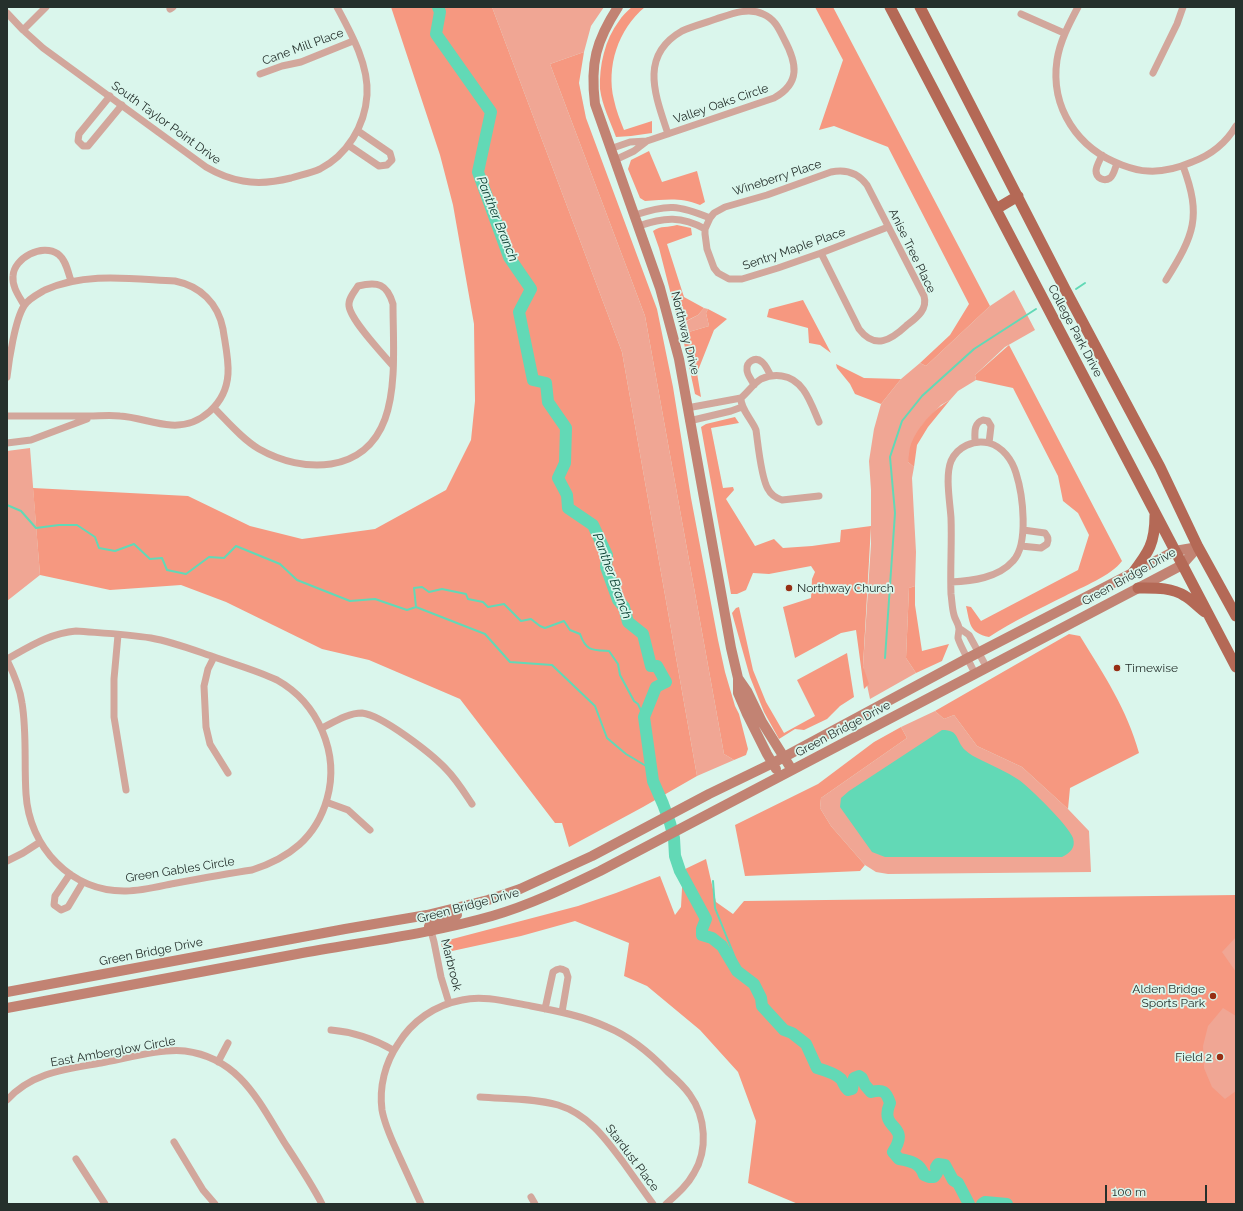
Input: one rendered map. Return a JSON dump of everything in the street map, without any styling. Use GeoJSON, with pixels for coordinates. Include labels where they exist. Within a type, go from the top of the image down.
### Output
{"type":"FeatureCollection","features":[{"type":"Feature","properties":{"kind":"main road","name":"Northway Drive"},"geometry":{"type":"LineString","coordinates":[[618,7],[605,28],[595,56],[593,78],[594,104],[660,288],[680,359],[687,408],[730,648],[738,678],[738,693],[747,714],[780,777]]}},
{"type":"Feature","properties":{"kind":"main road","name":"College Park Drive"},"geometry":{"type":"LineString","coordinates":[[890,7],[1236,667]]}},
{"type":"Feature","properties":{"kind":"main road","name":"College Park Drive"},"geometry":{"type":"LineString","coordinates":[[920,7],[1065,289],[1160,467],[1198,547],[1236,616]]}},
{"type":"Feature","properties":{"kind":"main road"},"geometry":{"type":"LineString","coordinates":[[996,209],[1018,196]]}},
{"type":"Feature","properties":{"kind":"main road"},"geometry":{"type":"LineString","coordinates":[[1132,574],[1147,555],[1153,542],[1155,512]]}},
{"type":"Feature","properties":{"kind":"main road","name":"Green Bridge Drive"},"geometry":{"type":"LineString","coordinates":[[7,992],[427,915],[488,900],[520,889],[592,856],[709,794],[773,763],[968,658],[1175,551],[1198,547]]}},
{"type":"Feature","properties":{"kind":"main road","name":"Green Bridge Drive"},"geometry":{"type":"LineString","coordinates":[[7,1008],[430,931],[493,916],[526,905],[600,871],[717,808],[780,777],[1081,619],[1182,565],[1198,547]]}},
{"type":"Feature","properties":{"kind":"main road"},"geometry":{"type":"LineString","coordinates":[[1138,588],[1172,590],[1184,596],[1208,615]]}},
{"type":"Feature","properties":{"kind":"main road"},"geometry":{"type":"LineString","coordinates":[[1070,606],[1081,619]]}},
{"type":"Feature","properties":{"kind":"main road","name":"Northway Drive"},"geometry":{"type":"LineString","coordinates":[[738,678],[747,691],[762,722],[792,770]]}},
{"type":"Feature","properties":{"kind":"main road"},"geometry":{"type":"LineString","coordinates":[[430,931],[429,926],[432,921],[477,910],[520,889]]}},
{"type":"Feature","properties":{"kind":"street"},"geometry":{"type":"LineString","coordinates":[[23,30],[46,7]]}},
{"type":"Feature","properties":{"kind":"street","name":"South Taylor Point Drive"},"geometry":{"type":"LineString","coordinates":[[7,13],[43,48],[206,167],[229,178],[244,181],[274,182],[311,172],[331,162],[348,145],[358,131],[366,105],[367,85],[363,66],[337,7]]}},
{"type":"Feature","properties":{"kind":"street"},"geometry":{"type":"LineString","coordinates":[[1078,7],[1064,33],[1056,72],[1060,101],[1068,122],[1078,136],[1088,146],[1117,163],[1138,170],[1167,170],[1183,166],[1212,152],[1225,140],[1236,126]]}},
{"type":"Feature","properties":{"kind":"street"},"geometry":{"type":"LineString","coordinates":[[1153,73],[1177,24],[1183,7]]}},
{"type":"Feature","properties":{"kind":"street","name":"Valley Oaks Circle"},"geometry":{"type":"LineString","coordinates":[[610,149],[630,142],[647,141],[668,134],[774,98],[784,91],[793,77],[794,62],[792,54],[777,25],[771,19],[763,14],[747,11],[738,12],[686,29],[674,36],[665,46],[658,57],[654,70],[653,84],[668,134]]}},
{"type":"Feature","properties":{"kind":"street"},"geometry":{"type":"LineString","coordinates":[[1021,14],[1064,33]]}},
{"type":"Feature","properties":{"kind":"street","name":"Cane Mill Place"},"geometry":{"type":"LineString","coordinates":[[260,74],[307,60],[353,41]]}},
{"type":"Feature","properties":{"kind":"street"},"geometry":{"type":"LineString","coordinates":[[110,96],[79,134],[78,142],[83,146],[88,146],[122,105]]}},
{"type":"Feature","properties":{"kind":"street"},"geometry":{"type":"LineString","coordinates":[[348,145],[379,166],[387,165],[392,160],[390,153],[358,131]]}},
{"type":"Feature","properties":{"kind":"street","name":"Valley Oaks Circle"},"geometry":{"type":"LineString","coordinates":[[615,160],[634,151],[647,141]]}},
{"type":"Feature","properties":{"kind":"street"},"geometry":{"type":"LineString","coordinates":[[1102,155],[1096,170],[1097,175],[1101,179],[1106,180],[1111,177],[1117,163]]}},
{"type":"Feature","properties":{"kind":"street"},"geometry":{"type":"LineString","coordinates":[[1166,280],[1185,248],[1193,224],[1194,211],[1192,198],[1183,166]]}},
{"type":"Feature","properties":{"kind":"street","name":"Wineberry Place"},"geometry":{"type":"LineString","coordinates":[[710,218],[714,213],[725,207],[767,195],[831,172],[841,171],[854,173]]}},
{"type":"Feature","properties":{"kind":"street","name":"Anise Tree Place"},"geometry":{"type":"LineString","coordinates":[[821,254],[859,329],[863,334],[873,340],[884,341],[897,335],[920,314],[925,305],[924,296],[867,185],[854,173]]}},
{"type":"Feature","properties":{"kind":"street"},"geometry":{"type":"LineString","coordinates":[[635,215],[654,208],[670,207],[694,211],[710,218],[705,229],[690,221],[674,219],[660,219],[639,226]]}},
{"type":"Feature","properties":{"kind":"street","name":"Sentry Maple Place"},"geometry":{"type":"LineString","coordinates":[[705,229],[705,242],[714,268],[718,273],[729,279],[742,278],[821,254],[888,227]]}},
{"type":"Feature","properties":{"kind":"street"},"geometry":{"type":"LineString","coordinates":[[24,304],[14,288],[13,276],[16,265],[24,257],[42,250],[50,250],[58,254],[65,262],[70,281]]}},
{"type":"Feature","properties":{"kind":"street"},"geometry":{"type":"LineString","coordinates":[[7,377],[17,321],[24,304],[42,292],[70,281],[102,278],[174,281],[190,285],[203,293],[214,306],[220,319],[228,366],[226,388],[220,399],[206,416],[192,422],[169,425],[126,416],[7,416]]}},
{"type":"Feature","properties":{"kind":"street"},"geometry":{"type":"LineString","coordinates":[[214,408],[250,442],[266,453],[289,461],[303,464],[325,465],[339,463],[354,458],[365,450],[375,439],[385,419],[393,380],[393,366],[393,304],[390,293],[382,286],[369,283],[358,286],[348,304],[352,317],[393,366]]}},
{"type":"Feature","properties":{"kind":"street"},"geometry":{"type":"LineString","coordinates":[[754,385],[747,371],[749,362],[757,359],[763,362],[771,376]]}},
{"type":"Feature","properties":{"kind":"street"},"geometry":{"type":"LineString","coordinates":[[687,408],[742,398],[761,379],[771,376],[787,376],[799,384],[807,396],[819,422]]}},
{"type":"Feature","properties":{"kind":"street"},"geometry":{"type":"LineString","coordinates":[[742,398],[742,407],[756,430],[765,482],[772,494],[782,500],[819,496]]}},
{"type":"Feature","properties":{"kind":"street"},"geometry":{"type":"LineString","coordinates":[[690,421],[742,407]]}},
{"type":"Feature","properties":{"kind":"street"},"geometry":{"type":"LineString","coordinates":[[7,443],[31,440],[81,420],[100,416]]}},
{"type":"Feature","properties":{"kind":"street"},"geometry":{"type":"LineString","coordinates":[[976,442],[976,426],[977,423],[983,420],[988,421],[991,426],[989,443]]}},
{"type":"Feature","properties":{"kind":"street"},"geometry":{"type":"LineString","coordinates":[[951,582],[985,578],[1000,571],[1012,562],[1018,554],[1021,546],[1023,530],[1020,490],[1016,473],[1002,450],[989,443],[976,442],[968,444],[958,451],[949,466],[948,481],[951,535],[951,582],[952,604],[954,616],[959,628],[958,639],[975,674]]}},
{"type":"Feature","properties":{"kind":"street"},"geometry":{"type":"LineString","coordinates":[[1021,546],[1041,548],[1047,544],[1048,540],[1048,536],[1045,533],[1023,530]]}},
{"type":"Feature","properties":{"kind":"street"},"geometry":{"type":"LineString","coordinates":[[959,628],[968,635],[987,668]]}},
{"type":"Feature","properties":{"kind":"street","name":"Green Gables Circle"},"geometry":{"type":"LineString","coordinates":[[76,631],[151,638],[166,641],[214,657],[271,678],[289,688],[306,704],[322,728],[331,760],[331,777],[326,802],[315,825],[305,839],[286,855],[269,864],[252,870],[135,891],[117,891],[103,888],[83,882],[70,874],[55,862],[35,834],[28,810],[26,794],[24,717],[22,703],[17,682],[7,660],[46,638],[65,632],[76,631]]}},
{"type":"Feature","properties":{"kind":"street"},"geometry":{"type":"LineString","coordinates":[[118,634],[114,679],[114,717],[126,790]]}},
{"type":"Feature","properties":{"kind":"street"},"geometry":{"type":"LineString","coordinates":[[214,657],[208,669],[204,686],[206,727],[210,744],[228,773]]}},
{"type":"Feature","properties":{"kind":"street"},"geometry":{"type":"LineString","coordinates":[[322,728],[356,714],[363,713],[378,718],[431,754],[448,770],[472,804]]}},
{"type":"Feature","properties":{"kind":"street"},"geometry":{"type":"LineString","coordinates":[[326,802],[348,810],[370,830]]}},
{"type":"Feature","properties":{"kind":"street"},"geometry":{"type":"LineString","coordinates":[[7,861],[40,842]]}},
{"type":"Feature","properties":{"kind":"street"},"geometry":{"type":"LineString","coordinates":[[70,874],[55,896],[54,905],[60,910],[68,907],[83,882]]}},
{"type":"Feature","properties":{"kind":"street","name":"Marbrook"},"geometry":{"type":"LineString","coordinates":[[430,931],[441,977],[450,1003]]}},
{"type":"Feature","properties":{"kind":"street"},"geometry":{"type":"LineString","coordinates":[[545,1009],[554,972],[557,969],[562,968],[566,971],[568,977],[562,1012]]}},
{"type":"Feature","properties":{"kind":"street"},"geometry":{"type":"LineString","coordinates":[[421,1204],[390,1136],[383,1116],[382,1088],[386,1067],[393,1050],[402,1036],[415,1023],[432,1011],[450,1003],[461,1000],[482,998],[501,1000],[562,1012],[596,1022],[628,1038],[655,1059],[685,1088],[694,1102],[700,1117],[703,1133],[700,1158],[698,1166],[690,1180],[680,1192],[666,1204]]}},
{"type":"Feature","properties":{"kind":"street"},"geometry":{"type":"LineString","coordinates":[[331,1030],[361,1036],[393,1050]]}},
{"type":"Feature","properties":{"kind":"street"},"geometry":{"type":"LineString","coordinates":[[218,1062],[228,1043]]}},
{"type":"Feature","properties":{"kind":"street","name":"East Amberglow Circle"},"geometry":{"type":"LineString","coordinates":[[7,1100],[17,1090],[33,1080],[51,1072],[177,1050],[201,1055],[231,1069],[250,1088],[322,1204]]}},
{"type":"Feature","properties":{"kind":"street","name":"Stardust Place"},"geometry":{"type":"LineString","coordinates":[[480,1097],[540,1101],[560,1105],[578,1114],[595,1127],[606,1140],[653,1204]]}},
{"type":"Feature","properties":{"kind":"street"},"geometry":{"type":"LineString","coordinates":[[174,1142],[203,1190],[214,1204]]}},
{"type":"Feature","properties":{"kind":"street"},"geometry":{"type":"LineString","coordinates":[[76,1159],[105,1204]]}},
{"type":"Feature","properties":{"kind":"shaded area"},"geometry":{"type":"Polygon","coordinates":[[[391,7],[492,7],[622,352],[697,776],[569,847],[562,823],[555,823],[460,699],[369,660],[322,649],[226,602],[181,585],[110,590],[40,575],[33,488],[188,496],[250,526],[302,539],[375,529],[446,490],[471,440],[475,401],[474,324],[453,205],[440,155],[391,7]]]}},
{"type":"Feature","properties":{"kind":"shaded area"},"geometry":{"type":"Polygon","coordinates":[[[492,7],[604,7],[591,26],[584,52],[550,64],[645,316],[724,754],[734,760],[697,776],[622,352],[492,7]]]}},
{"type":"Feature","properties":{"kind":"shaded area"},"geometry":{"type":"Polygon","coordinates":[[[632,7],[645,7],[628,26],[616,49],[612,75],[614,100],[624,130],[652,121],[652,133],[616,137],[604,107],[601,95],[600,80],[602,62],[607,44],[614,28],[626,12],[632,7]]]}},
{"type":"Feature","properties":{"kind":"shaded area"},"geometry":{"type":"Polygon","coordinates":[[[815,7],[833,7],[990,306],[926,366],[920,363],[950,335],[969,304],[888,147],[834,126],[819,130],[843,60],[815,7]]]}},
{"type":"Feature","properties":{"kind":"shaded area"},"geometry":{"type":"Polygon","coordinates":[[[584,52],[579,83],[586,118],[657,309],[673,387],[691,498],[718,640],[725,672],[735,706],[739,714],[748,749],[746,755],[734,760],[724,754],[645,316],[550,64],[584,52]]]}},
{"type":"Feature","properties":{"kind":"shaded area"},"geometry":{"type":"Polygon","coordinates":[[[649,151],[662,182],[697,171],[705,202],[700,205],[679,200],[645,201],[640,198],[628,169],[631,160],[649,151]]]}},
{"type":"Feature","properties":{"kind":"shaded area"},"geometry":{"type":"Polygon","coordinates":[[[677,225],[691,228],[692,235],[667,244],[684,297],[704,308],[698,315],[682,323],[678,322],[659,248],[653,231],[659,228],[677,225]]]}},
{"type":"Feature","properties":{"kind":"shaded area"},"geometry":{"type":"Polygon","coordinates":[[[1014,290],[1035,330],[1005,347],[975,375],[976,380],[958,391],[950,400],[941,405],[922,425],[908,462],[914,467],[912,478],[916,552],[915,586],[909,588],[906,658],[916,673],[870,699],[863,666],[871,544],[871,490],[869,461],[874,429],[881,404],[901,379],[920,363],[926,366],[990,306],[1014,290]]]}},
{"type":"Feature","properties":{"kind":"shaded area"},"geometry":{"type":"Polygon","coordinates":[[[803,300],[831,353],[820,345],[809,343],[808,328],[767,317],[769,309],[803,300]]]}},
{"type":"Feature","properties":{"kind":"shaded area"},"geometry":{"type":"Polygon","coordinates":[[[704,308],[708,309],[706,313],[709,326],[682,334],[678,322],[683,323],[698,315],[704,308]]]}},
{"type":"Feature","properties":{"kind":"shaded area"},"geometry":{"type":"Polygon","coordinates":[[[708,309],[727,319],[714,330],[697,373],[701,397],[695,394],[682,334],[709,326],[706,313],[708,309]]]}},
{"type":"Feature","properties":{"kind":"shaded area"},"geometry":{"type":"Polygon","coordinates":[[[1009,345],[1122,561],[1111,572],[1104,576],[1026,615],[989,637],[974,630],[970,622],[966,606],[971,607],[981,621],[1078,570],[1089,535],[1078,513],[1063,501],[1058,476],[1013,388],[976,380],[975,375],[1009,345]]]}},
{"type":"Feature","properties":{"kind":"shaded area"},"geometry":{"type":"Polygon","coordinates":[[[836,364],[864,378],[901,379],[881,404],[855,394],[850,384],[837,368],[836,364]]]}},
{"type":"Feature","properties":{"kind":"shaded area"},"geometry":{"type":"Polygon","coordinates":[[[950,400],[928,427],[917,445],[914,467],[908,462],[910,446],[914,437],[927,419],[950,400]]]}},
{"type":"Feature","properties":{"kind":"shaded area"},"geometry":{"type":"Polygon","coordinates":[[[735,417],[739,423],[711,428],[723,488],[733,487],[734,490],[726,499],[755,546],[774,539],[783,548],[840,542],[841,530],[871,526],[863,666],[869,684],[864,689],[856,630],[841,633],[795,658],[783,607],[811,598],[812,579],[815,572],[811,566],[769,574],[753,573],[746,590],[737,594],[731,594],[701,427],[706,424],[735,417]]]}},
{"type":"Feature","properties":{"kind":"shaded area"},"geometry":{"type":"Polygon","coordinates":[[[30,448],[40,575],[7,601],[7,451],[30,448]]]}},
{"type":"Feature","properties":{"kind":"shaded area"},"geometry":{"type":"Polygon","coordinates":[[[915,586],[915,605],[922,651],[949,644],[942,661],[916,673],[906,658],[909,588],[915,586]]]}},
{"type":"Feature","properties":{"kind":"shaded area"},"geometry":{"type":"Polygon","coordinates":[[[739,607],[753,670],[766,702],[784,733],[815,716],[797,680],[847,653],[854,697],[840,706],[827,719],[804,730],[795,729],[779,739],[764,712],[750,677],[732,613],[739,607]]]}},
{"type":"Feature","properties":{"kind":"shaded area"},"geometry":{"type":"Polygon","coordinates":[[[1069,634],[1080,636],[1106,679],[1128,722],[1139,753],[1070,788],[1068,809],[1022,767],[977,746],[954,715],[944,719],[935,711],[1069,634]]]}},
{"type":"Feature","properties":{"kind":"shaded area"},"geometry":{"type":"Polygon","coordinates":[[[935,711],[944,719],[954,715],[977,746],[1022,767],[1068,809],[1089,831],[1091,872],[888,874],[876,872],[865,865],[831,826],[820,808],[821,798],[907,738],[901,727],[935,711]]]}},
{"type":"Feature","properties":{"kind":"shaded area"},"geometry":{"type":"Polygon","coordinates":[[[901,727],[907,738],[821,798],[820,808],[831,826],[865,865],[860,871],[745,876],[735,825],[818,784],[874,742],[901,727]]]}},
{"type":"Feature","properties":{"kind":"shaded area"},"geometry":{"type":"Polygon","coordinates":[[[942,730],[948,730],[955,734],[968,753],[1019,780],[1032,791],[1057,816],[1070,832],[1074,845],[1070,852],[1062,857],[885,857],[872,852],[840,807],[841,798],[849,791],[942,730]]]}},
{"type":"Feature","properties":{"kind":"shaded area"},"geometry":{"type":"Polygon","coordinates":[[[706,859],[716,902],[733,914],[744,901],[1236,895],[1236,937],[1222,952],[1236,972],[1236,1016],[1223,1008],[1208,1026],[1203,1046],[1204,1068],[1212,1087],[1225,1099],[1236,1091],[1236,1204],[798,1204],[748,1183],[756,1121],[738,1072],[700,1030],[647,986],[624,976],[629,943],[575,921],[521,936],[443,953],[441,942],[578,906],[660,876],[675,915],[681,907],[683,870],[706,859]]]}},
{"type":"Feature","properties":{"kind":"shaded area","name":"Alden Bridge Sports Park"},"geometry":{"type":"Polygon","coordinates":[[[1236,918],[1236,1126],[1156,1071],[1236,918]]]}},
{"type":"Feature","properties":{"kind":"waterway","name":"Panther Branch"},"geometry":{"type":"LineString","coordinates":[[438,7],[440,12],[436,34],[491,112],[478,172],[509,257],[531,289],[519,312],[533,380],[546,383],[548,402],[566,428],[565,463],[558,478],[567,495],[568,508],[593,525],[607,555],[606,567],[618,600],[624,607],[628,622],[643,634],[651,666],[657,666],[666,682],[656,687],[644,717],[653,781],[670,823],[674,838],[675,856],[680,871],[706,919],[702,929],[702,935],[712,938],[722,946],[737,971],[754,984],[761,998],[762,1006],[784,1030],[792,1033],[806,1044],[817,1068],[830,1072],[839,1077],[848,1090],[852,1089],[854,1078],[859,1076],[871,1092],[881,1091],[885,1093],[890,1103],[887,1112],[888,1118],[899,1136],[898,1143],[893,1152],[899,1159],[917,1165],[924,1175],[929,1177],[934,1177],[937,1173],[936,1167],[938,1164],[945,1165],[953,1180],[958,1183],[969,1204]]}},
{"type":"Feature","properties":{"kind":"waterway"},"geometry":{"type":"LineString","coordinates":[[1076,289],[1085,283]]}},
{"type":"Feature","properties":{"kind":"waterway"},"geometry":{"type":"LineString","coordinates":[[885,658],[895,513],[890,457],[902,421],[922,396],[974,349],[1036,309]]}},
{"type":"Feature","properties":{"kind":"waterway"},"geometry":{"type":"LineString","coordinates":[[7,505],[21,511],[36,528],[59,525],[77,525],[95,537],[99,548],[115,551],[134,544],[150,559],[162,558],[167,570],[186,574],[209,557],[224,558],[236,546],[280,564],[297,580],[350,601],[375,599],[407,610],[416,607],[414,588],[422,587],[429,592],[442,589],[466,594],[468,599],[483,602],[488,607],[504,604],[521,621],[531,619],[545,628],[564,621],[570,630],[580,634],[587,647],[594,650],[609,651],[618,664],[620,675],[634,701],[638,704],[644,717]]}},
{"type":"Feature","properties":{"kind":"waterway"},"geometry":{"type":"LineString","coordinates":[[416,607],[485,634],[510,662],[552,665],[595,706],[607,738],[626,754],[651,769]]}},
{"type":"Feature","properties":{"kind":"waterway"},"geometry":{"type":"LineString","coordinates":[[713,881],[715,908],[742,975]]}},
{"type":"Feature","properties":{"kind":"waterway","name":"Panther Branch"},"geometry":{"type":"LineString","coordinates":[[982,1204],[985,1202],[1007,1204]]}},
{"type":"Feature","properties":{"kind":"place","name":"Northway Church"},"geometry":{"type":"Point","coordinates":[789,588]}},
{"type":"Feature","properties":{"kind":"place","name":"Timewise"},"geometry":{"type":"Point","coordinates":[1117,668]}},
{"type":"Feature","properties":{"kind":"place","name":"Alden Bridge Sports Park"},"geometry":{"type":"Point","coordinates":[1213,996]}},
{"type":"Feature","properties":{"kind":"place","name":"Field 2"},"geometry":{"type":"Point","coordinates":[1220,1057]}}]}
